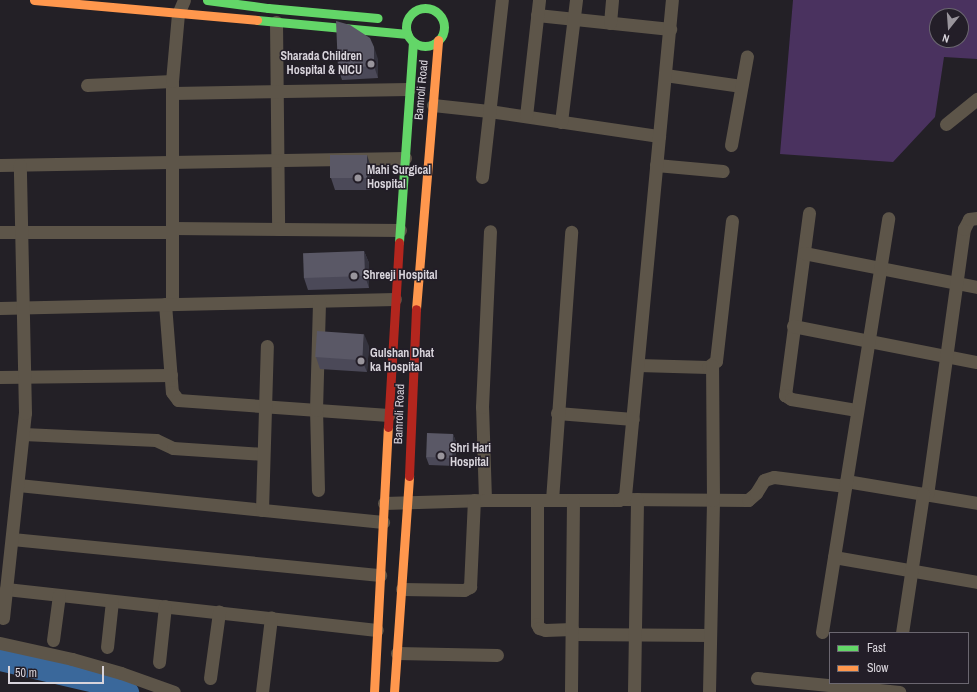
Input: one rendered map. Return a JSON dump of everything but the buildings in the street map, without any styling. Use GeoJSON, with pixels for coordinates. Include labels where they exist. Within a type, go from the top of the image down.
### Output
{"type":"FeatureCollection","features":[{"type":"Feature","properties":{"kind":"street"},"geometry":{"type":"LineString","coordinates":[[34,0],[407,34]]}},
{"type":"Feature","properties":{"kind":"street"},"geometry":{"type":"LineString","coordinates":[[184,0],[178,14],[172,87],[172,230],[168,304],[172,392],[178,400],[183,401],[388,415]]}},
{"type":"Feature","properties":{"kind":"street"},"geometry":{"type":"LineString","coordinates":[[208,0],[269,4],[399,20],[412,13],[418,5],[431,9],[440,16]]}},
{"type":"Feature","properties":{"kind":"street"},"geometry":{"type":"LineString","coordinates":[[399,20],[413,42],[425,46],[431,45],[438,40],[443,33],[444,27],[440,16],[442,0]]}},
{"type":"Feature","properties":{"kind":"street"},"geometry":{"type":"LineString","coordinates":[[482,177],[502,0]]}},
{"type":"Feature","properties":{"kind":"street"},"geometry":{"type":"LineString","coordinates":[[526,116],[539,0]]}},
{"type":"Feature","properties":{"kind":"street"},"geometry":{"type":"LineString","coordinates":[[561,122],[576,0]]}},
{"type":"Feature","properties":{"kind":"street"},"geometry":{"type":"LineString","coordinates":[[610,23],[612,0]]}},
{"type":"Feature","properties":{"kind":"street"},"geometry":{"type":"LineString","coordinates":[[622,499],[626,490],[672,0]]}},
{"type":"Feature","properties":{"kind":"street"},"geometry":{"type":"LineString","coordinates":[[537,15],[670,29]]}},
{"type":"Feature","properties":{"kind":"street"},"geometry":{"type":"LineString","coordinates":[[276,22],[278,229]]}},
{"type":"Feature","properties":{"kind":"street","name":"Bamroli Road"},"geometry":{"type":"LineString","coordinates":[[394,692],[408,503],[416,299],[438,40]]}},
{"type":"Feature","properties":{"kind":"street","name":"Bamroli Road"},"geometry":{"type":"LineString","coordinates":[[374,692],[388,415],[413,42]]}},
{"type":"Feature","properties":{"kind":"street"},"geometry":{"type":"LineString","coordinates":[[730,145],[747,56]]}},
{"type":"Feature","properties":{"kind":"street"},"geometry":{"type":"LineString","coordinates":[[665,75],[741,86]]}},
{"type":"Feature","properties":{"kind":"street"},"geometry":{"type":"LineString","coordinates":[[87,85],[277,91],[409,89]]}},
{"type":"Feature","properties":{"kind":"street"},"geometry":{"type":"LineString","coordinates":[[946,124],[977,99]]}},
{"type":"Feature","properties":{"kind":"street"},"geometry":{"type":"LineString","coordinates":[[433,105],[526,116],[659,136]]}},
{"type":"Feature","properties":{"kind":"street"},"geometry":{"type":"LineString","coordinates":[[0,165],[405,158]]}},
{"type":"Feature","properties":{"kind":"street"},"geometry":{"type":"LineString","coordinates":[[3,618],[4,585],[12,539],[25,413],[20,165]]}},
{"type":"Feature","properties":{"kind":"street"},"geometry":{"type":"LineString","coordinates":[[656,165],[723,171]]}},
{"type":"Feature","properties":{"kind":"street"},"geometry":{"type":"LineString","coordinates":[[809,213],[785,395],[791,399],[857,410]]}},
{"type":"Feature","properties":{"kind":"street"},"geometry":{"type":"LineString","coordinates":[[822,632],[888,218]]}},
{"type":"Feature","properties":{"kind":"street"},"geometry":{"type":"LineString","coordinates":[[902,632],[947,357],[964,229],[969,219],[977,218]]}},
{"type":"Feature","properties":{"kind":"street"},"geometry":{"type":"LineString","coordinates":[[708,692],[713,500],[712,366],[718,356],[732,221]]}},
{"type":"Feature","properties":{"kind":"street"},"geometry":{"type":"LineString","coordinates":[[0,232],[278,229],[400,230]]}},
{"type":"Feature","properties":{"kind":"street"},"geometry":{"type":"LineString","coordinates":[[402,589],[464,590],[470,587],[479,500],[490,231]]}},
{"type":"Feature","properties":{"kind":"street"},"geometry":{"type":"LineString","coordinates":[[552,500],[570,232]]}},
{"type":"Feature","properties":{"kind":"street"},"geometry":{"type":"LineString","coordinates":[[804,253],[977,287]]}},
{"type":"Feature","properties":{"kind":"street"},"geometry":{"type":"LineString","coordinates":[[0,308],[395,299]]}},
{"type":"Feature","properties":{"kind":"street"},"geometry":{"type":"LineString","coordinates":[[318,490],[316,410],[319,301]]}},
{"type":"Feature","properties":{"kind":"street"},"geometry":{"type":"LineString","coordinates":[[793,326],[868,342],[977,362]]}},
{"type":"Feature","properties":{"kind":"street"},"geometry":{"type":"LineString","coordinates":[[262,510],[267,346]]}},
{"type":"Feature","properties":{"kind":"street"},"geometry":{"type":"LineString","coordinates":[[638,365],[712,366]]}},
{"type":"Feature","properties":{"kind":"street"},"geometry":{"type":"LineString","coordinates":[[0,377],[171,376]]}},
{"type":"Feature","properties":{"kind":"street"},"geometry":{"type":"LineString","coordinates":[[557,413],[633,419]]}},
{"type":"Feature","properties":{"kind":"street"},"geometry":{"type":"LineString","coordinates":[[23,434],[156,440],[173,448],[264,454]]}},
{"type":"Feature","properties":{"kind":"street"},"geometry":{"type":"LineString","coordinates":[[384,503],[479,500],[748,500],[756,493],[764,480],[774,477],[925,494],[977,503]]}},
{"type":"Feature","properties":{"kind":"street"},"geometry":{"type":"LineString","coordinates":[[18,485],[383,522]]}},
{"type":"Feature","properties":{"kind":"street"},"geometry":{"type":"LineString","coordinates":[[634,692],[637,499]]}},
{"type":"Feature","properties":{"kind":"street"},"geometry":{"type":"LineString","coordinates":[[537,500],[537,624],[539,628],[545,630],[635,636],[709,635]]}},
{"type":"Feature","properties":{"kind":"street"},"geometry":{"type":"LineString","coordinates":[[571,692],[574,500]]}},
{"type":"Feature","properties":{"kind":"street"},"geometry":{"type":"LineString","coordinates":[[12,539],[380,575]]}},
{"type":"Feature","properties":{"kind":"street"},"geometry":{"type":"LineString","coordinates":[[834,558],[977,582]]}},
{"type":"Feature","properties":{"kind":"street"},"geometry":{"type":"LineString","coordinates":[[4,585],[59,595],[377,630]]}},
{"type":"Feature","properties":{"kind":"street"},"geometry":{"type":"LineString","coordinates":[[53,640],[59,595]]}},
{"type":"Feature","properties":{"kind":"street"},"geometry":{"type":"LineString","coordinates":[[107,647],[112,601]]}},
{"type":"Feature","properties":{"kind":"street"},"geometry":{"type":"LineString","coordinates":[[159,662],[165,606]]}},
{"type":"Feature","properties":{"kind":"street"},"geometry":{"type":"LineString","coordinates":[[210,678],[219,612]]}},
{"type":"Feature","properties":{"kind":"street"},"geometry":{"type":"LineString","coordinates":[[262,692],[271,618]]}},
{"type":"Feature","properties":{"kind":"street"},"geometry":{"type":"LineString","coordinates":[[0,643],[72,659],[121,673],[174,692]]}},
{"type":"Feature","properties":{"kind":"street"},"geometry":{"type":"LineString","coordinates":[[397,653],[497,655]]}},
{"type":"Feature","properties":{"kind":"street"},"geometry":{"type":"LineString","coordinates":[[757,678],[899,692]]}},
{"type":"Feature","properties":{"kind":"shaded area"},"geometry":{"type":"Polygon","coordinates":[[[793,0],[977,0],[977,59],[944,57],[935,117],[893,162],[780,154],[793,0]]]}},
{"type":"Feature","properties":{"kind":"waterway"},"geometry":{"type":"LineString","coordinates":[[0,659],[99,682],[127,692]]}},
{"type":"Feature","properties":{"kind":"traffic: fast"},"geometry":{"type":"LineString","coordinates":[[207,0],[268,8],[378,18]]}},
{"type":"Feature","properties":{"kind":"traffic: fast"},"geometry":{"type":"LineString","coordinates":[[421,8],[429,8],[439,13],[443,20],[444,27],[443,34],[439,41],[429,46],[421,46],[411,41],[409,38],[406,31],[406,23],[411,13],[414,11],[421,8]]}},
{"type":"Feature","properties":{"kind":"traffic: fast"},"geometry":{"type":"LineString","coordinates":[[257,20],[407,34]]}},
{"type":"Feature","properties":{"kind":"traffic: fast"},"geometry":{"type":"LineString","coordinates":[[399,242],[413,42]]}},
{"type":"Feature","properties":{"kind":"traffic: slow"},"geometry":{"type":"LineString","coordinates":[[34,0],[257,20]]}},
{"type":"Feature","properties":{"kind":"traffic: slow"},"geometry":{"type":"LineString","coordinates":[[416,309],[438,40]]}},
{"type":"Feature","properties":{"kind":"traffic: slow"},"geometry":{"type":"LineString","coordinates":[[374,692],[388,427]]}},
{"type":"Feature","properties":{"kind":"traffic: slow"},"geometry":{"type":"LineString","coordinates":[[394,692],[409,476]]}},
{"type":"Feature","properties":{"kind":"traffic: jam"},"geometry":{"type":"LineString","coordinates":[[388,427],[399,242]]}},
{"type":"Feature","properties":{"kind":"traffic: jam"},"geometry":{"type":"LineString","coordinates":[[409,476],[416,309]]}},
{"type":"Feature","properties":{"kind":"place","name":"Sharada Children Hospital & NICU"},"geometry":{"type":"Point","coordinates":[371,64]}},
{"type":"Feature","properties":{"kind":"place","name":"Mahi Surgical Hospital"},"geometry":{"type":"Point","coordinates":[358,178]}},
{"type":"Feature","properties":{"kind":"place","name":"Shreeji Hospital"},"geometry":{"type":"Point","coordinates":[354,276]}},
{"type":"Feature","properties":{"kind":"place","name":"Gulshan Dhat ka Hospital"},"geometry":{"type":"Point","coordinates":[361,361]}},
{"type":"Feature","properties":{"kind":"place","name":"Shri Hari Hospital"},"geometry":{"type":"Point","coordinates":[441,456]}}]}
